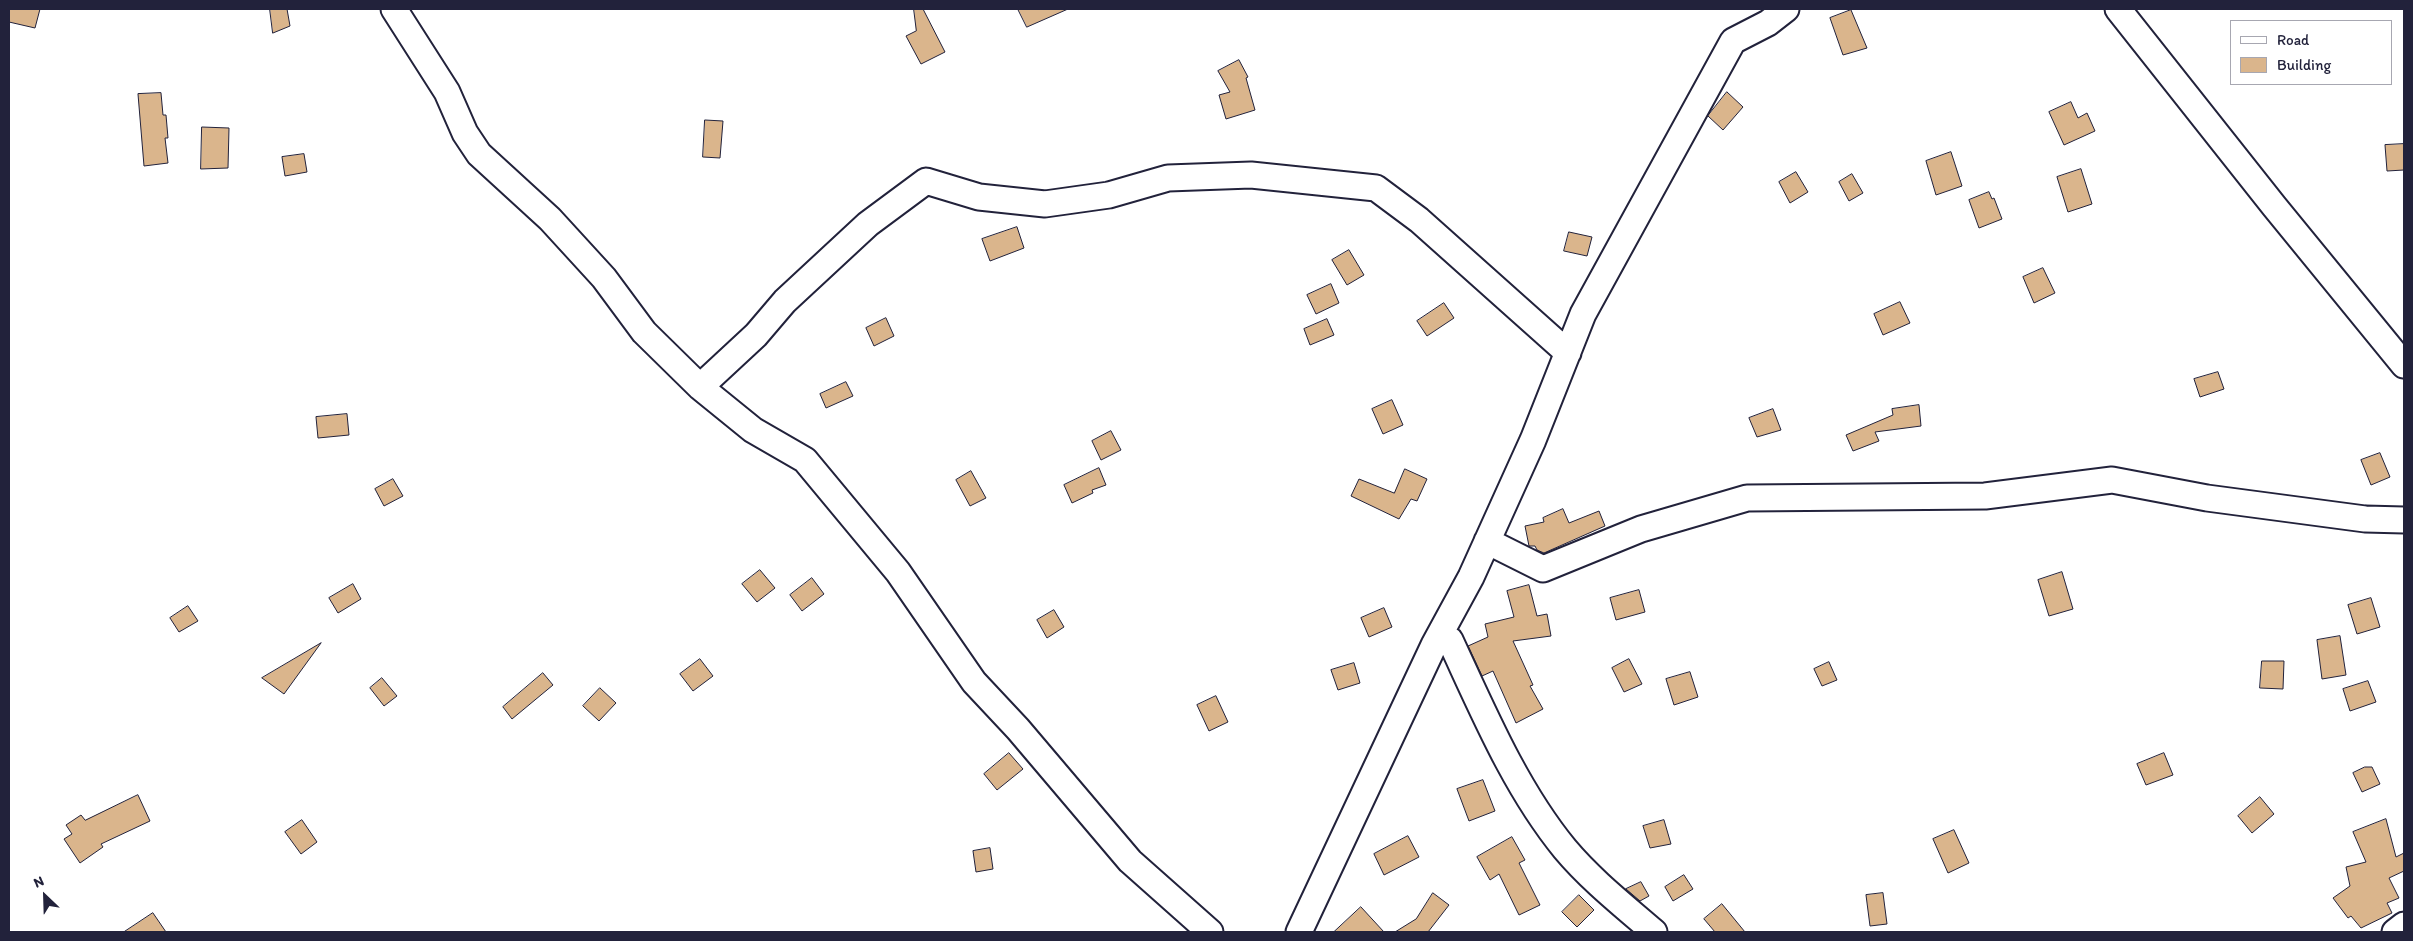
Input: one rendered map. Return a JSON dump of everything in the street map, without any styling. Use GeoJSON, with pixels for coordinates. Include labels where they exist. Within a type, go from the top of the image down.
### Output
{"type":"FeatureCollection","features":[{"type":"Feature","properties":{"kind":"street"},"geometry":{"type":"LineString","coordinates":[[394,9],[447,92],[465,133],[479,154],[550,219],[604,278],[644,332],[700,387],[753,430],[805,460],[898,572],[974,682],[1018,729],[1130,860],[1210,932]]}},
{"type":"Feature","properties":{"kind":"street"},"geometry":{"type":"LineString","coordinates":[[1299,932],[1434,645],[1471,578],[1532,440],[1583,314],[1733,41],[1768,23],[1786,9]]}},
{"type":"Feature","properties":{"kind":"street"},"geometry":{"type":"LineString","coordinates":[[2118,9],[2274,206],[2404,365]]}},
{"type":"Feature","properties":{"kind":"street"},"geometry":{"type":"LineString","coordinates":[[700,387],[756,335],[785,301],[854,237],[926,181],[979,197],[1045,204],[1108,195],[1168,178],[1251,175],[1376,188],[1419,220],[1568,353]]}},
{"type":"Feature","properties":{"kind":"street"},"geometry":{"type":"LineString","coordinates":[[1487,541],[1543,569],[1641,529],[1747,498],[1985,496],[2112,480],[2216,499],[2365,519],[2404,520]]}},
{"type":"Feature","properties":{"kind":"street"},"geometry":{"type":"LineString","coordinates":[[1434,645],[1438,639],[1444,637],[1450,640],[1486,716],[1536,809],[1566,850],[1654,932]]}},
{"type":"Feature","properties":{"kind":"street"},"geometry":{"type":"LineString","coordinates":[[2395,932],[2404,925]]}},
{"type":"Feature","properties":{"kind":"building"},"geometry":{"type":"Polygon","coordinates":[[[9,9],[40,9],[35,28],[9,22],[9,9]]]}},
{"type":"Feature","properties":{"kind":"building"},"geometry":{"type":"Polygon","coordinates":[[[270,9],[287,9],[290,26],[273,33],[270,9]]]}},
{"type":"Feature","properties":{"kind":"building"},"geometry":{"type":"Polygon","coordinates":[[[914,9],[923,9],[945,52],[921,64],[906,36],[916,31],[914,9]]]}},
{"type":"Feature","properties":{"kind":"building"},"geometry":{"type":"Polygon","coordinates":[[[1018,9],[1068,9],[1027,27],[1018,9]]]}},
{"type":"Feature","properties":{"kind":"building"},"geometry":{"type":"Polygon","coordinates":[[[1851,10],[1867,48],[1843,55],[1830,18],[1851,10]]]}},
{"type":"Feature","properties":{"kind":"building"},"geometry":{"type":"Polygon","coordinates":[[[1239,60],[1248,77],[1246,78],[1255,110],[1226,119],[1219,95],[1230,92],[1218,71],[1239,60]]]}},
{"type":"Feature","properties":{"kind":"building"},"geometry":{"type":"Polygon","coordinates":[[[1727,92],[1743,107],[1723,130],[1708,116],[1727,92]]]}},
{"type":"Feature","properties":{"kind":"building"},"geometry":{"type":"Polygon","coordinates":[[[161,93],[163,115],[166,115],[168,138],[165,138],[168,163],[144,166],[138,94],[161,93]]]}},
{"type":"Feature","properties":{"kind":"building"},"geometry":{"type":"Polygon","coordinates":[[[2071,102],[2078,118],[2087,113],[2095,131],[2064,145],[2049,112],[2071,102]]]}},
{"type":"Feature","properties":{"kind":"building"},"geometry":{"type":"Polygon","coordinates":[[[705,120],[723,121],[720,158],[703,157],[705,120]]]}},
{"type":"Feature","properties":{"kind":"building"},"geometry":{"type":"Polygon","coordinates":[[[202,127],[229,128],[228,168],[201,169],[202,127]]]}},
{"type":"Feature","properties":{"kind":"building"},"geometry":{"type":"Polygon","coordinates":[[[2404,144],[2404,170],[2387,171],[2385,145],[2404,144]]]}},
{"type":"Feature","properties":{"kind":"building"},"geometry":{"type":"Polygon","coordinates":[[[1951,152],[1962,186],[1936,195],[1926,161],[1951,152]]]}},
{"type":"Feature","properties":{"kind":"building"},"geometry":{"type":"Polygon","coordinates":[[[304,154],[307,172],[285,176],[282,157],[304,154]]]}},
{"type":"Feature","properties":{"kind":"building"},"geometry":{"type":"Polygon","coordinates":[[[2081,169],[2092,204],[2068,212],[2057,177],[2081,169]]]}},
{"type":"Feature","properties":{"kind":"building"},"geometry":{"type":"Polygon","coordinates":[[[1796,172],[1808,192],[1790,203],[1779,182],[1796,172]]]}},
{"type":"Feature","properties":{"kind":"building"},"geometry":{"type":"Polygon","coordinates":[[[1852,174],[1863,193],[1849,201],[1839,182],[1852,174]]]}},
{"type":"Feature","properties":{"kind":"building"},"geometry":{"type":"Polygon","coordinates":[[[1989,192],[1992,199],[1994,198],[2002,219],[1979,228],[1969,200],[1989,192]]]}},
{"type":"Feature","properties":{"kind":"building"},"geometry":{"type":"Polygon","coordinates":[[[1017,227],[1024,248],[990,261],[982,239],[1017,227]]]}},
{"type":"Feature","properties":{"kind":"building"},"geometry":{"type":"Polygon","coordinates":[[[1569,232],[1592,237],[1587,256],[1564,251],[1569,232]]]}},
{"type":"Feature","properties":{"kind":"building"},"geometry":{"type":"Polygon","coordinates":[[[1349,250],[1364,275],[1347,285],[1332,260],[1349,250]]]}},
{"type":"Feature","properties":{"kind":"building"},"geometry":{"type":"Polygon","coordinates":[[[2043,268],[2055,293],[2034,303],[2023,277],[2043,268]]]}},
{"type":"Feature","properties":{"kind":"building"},"geometry":{"type":"Polygon","coordinates":[[[1331,284],[1339,303],[1316,314],[1307,295],[1331,284]]]}},
{"type":"Feature","properties":{"kind":"building"},"geometry":{"type":"Polygon","coordinates":[[[1900,302],[1910,323],[1883,335],[1874,314],[1900,302]]]}},
{"type":"Feature","properties":{"kind":"building"},"geometry":{"type":"Polygon","coordinates":[[[1444,303],[1454,318],[1427,336],[1417,321],[1444,303]]]}},
{"type":"Feature","properties":{"kind":"building"},"geometry":{"type":"Polygon","coordinates":[[[886,318],[894,336],[874,346],[866,328],[886,318]]]}},
{"type":"Feature","properties":{"kind":"building"},"geometry":{"type":"Polygon","coordinates":[[[1327,319],[1334,335],[1310,345],[1304,329],[1327,319]]]}},
{"type":"Feature","properties":{"kind":"building"},"geometry":{"type":"Polygon","coordinates":[[[2218,372],[2224,389],[2200,397],[2194,379],[2218,372]]]}},
{"type":"Feature","properties":{"kind":"building"},"geometry":{"type":"Polygon","coordinates":[[[846,382],[853,396],[826,408],[820,394],[846,382]]]}},
{"type":"Feature","properties":{"kind":"building"},"geometry":{"type":"Polygon","coordinates":[[[1392,400],[1403,425],[1383,434],[1372,409],[1392,400]]]}},
{"type":"Feature","properties":{"kind":"building"},"geometry":{"type":"Polygon","coordinates":[[[1919,405],[1921,426],[1875,432],[1879,441],[1853,451],[1846,435],[1893,415],[1892,409],[1919,405]]]}},
{"type":"Feature","properties":{"kind":"building"},"geometry":{"type":"Polygon","coordinates":[[[1773,409],[1781,430],[1757,437],[1749,418],[1773,409]]]}},
{"type":"Feature","properties":{"kind":"building"},"geometry":{"type":"Polygon","coordinates":[[[347,414],[349,435],[318,438],[316,417],[347,414]]]}},
{"type":"Feature","properties":{"kind":"building"},"geometry":{"type":"Polygon","coordinates":[[[1111,431],[1121,450],[1101,460],[1092,441],[1111,431]]]}},
{"type":"Feature","properties":{"kind":"building"},"geometry":{"type":"Polygon","coordinates":[[[2380,453],[2390,477],[2371,485],[2361,460],[2380,453]]]}},
{"type":"Feature","properties":{"kind":"building"},"geometry":{"type":"Polygon","coordinates":[[[1099,468],[1106,485],[1092,490],[1093,493],[1072,503],[1064,485],[1099,468]]]}},
{"type":"Feature","properties":{"kind":"building"},"geometry":{"type":"Polygon","coordinates":[[[1405,469],[1427,479],[1417,501],[1411,499],[1399,519],[1351,496],[1359,479],[1394,493],[1405,469]]]}},
{"type":"Feature","properties":{"kind":"building"},"geometry":{"type":"Polygon","coordinates":[[[971,471],[986,498],[970,506],[956,480],[971,471]]]}},
{"type":"Feature","properties":{"kind":"building"},"geometry":{"type":"Polygon","coordinates":[[[393,479],[403,496],[384,506],[375,489],[393,479]]]}},
{"type":"Feature","properties":{"kind":"building"},"geometry":{"type":"Polygon","coordinates":[[[1563,509],[1569,523],[1599,511],[1605,526],[1544,553],[1537,550],[1535,546],[1529,546],[1525,526],[1544,522],[1543,518],[1563,509]]]}},
{"type":"Feature","properties":{"kind":"building"},"geometry":{"type":"Polygon","coordinates":[[[760,570],[775,588],[757,602],[742,584],[760,570]]]}},
{"type":"Feature","properties":{"kind":"building"},"geometry":{"type":"Polygon","coordinates":[[[2062,572],[2073,609],[2049,616],[2038,580],[2062,572]]]}},
{"type":"Feature","properties":{"kind":"building"},"geometry":{"type":"Polygon","coordinates":[[[812,578],[824,594],[802,611],[790,595],[812,578]]]}},
{"type":"Feature","properties":{"kind":"building"},"geometry":{"type":"Polygon","coordinates":[[[353,584],[361,599],[338,613],[329,598],[353,584]]]}},
{"type":"Feature","properties":{"kind":"building"},"geometry":{"type":"Polygon","coordinates":[[[1529,585],[1537,616],[1547,614],[1551,636],[1513,641],[1533,685],[1530,686],[1543,709],[1516,723],[1493,671],[1482,676],[1468,646],[1488,637],[1485,624],[1514,617],[1507,591],[1529,585]]]}},
{"type":"Feature","properties":{"kind":"building"},"geometry":{"type":"Polygon","coordinates":[[[1639,590],[1645,612],[1616,620],[1610,598],[1639,590]]]}},
{"type":"Feature","properties":{"kind":"building"},"geometry":{"type":"Polygon","coordinates":[[[2371,598],[2380,627],[2357,634],[2348,605],[2371,598]]]}},
{"type":"Feature","properties":{"kind":"building"},"geometry":{"type":"Polygon","coordinates":[[[188,606],[198,621],[179,632],[170,618],[188,606]]]}},
{"type":"Feature","properties":{"kind":"building"},"geometry":{"type":"Polygon","coordinates":[[[1384,608],[1392,627],[1369,637],[1361,618],[1384,608]]]}},
{"type":"Feature","properties":{"kind":"building"},"geometry":{"type":"Polygon","coordinates":[[[1054,610],[1064,627],[1047,638],[1037,620],[1054,610]]]}},
{"type":"Feature","properties":{"kind":"building"},"geometry":{"type":"Polygon","coordinates":[[[2340,636],[2346,675],[2322,679],[2317,640],[2340,636]]]}},
{"type":"Feature","properties":{"kind":"building"},"geometry":{"type":"Polygon","coordinates":[[[321,643],[284,694],[262,678],[321,643]]]}},
{"type":"Feature","properties":{"kind":"building"},"geometry":{"type":"Polygon","coordinates":[[[700,659],[713,676],[693,691],[680,674],[700,659]]]}},
{"type":"Feature","properties":{"kind":"building"},"geometry":{"type":"Polygon","coordinates":[[[1629,659],[1642,684],[1624,692],[1612,668],[1629,659]]]}},
{"type":"Feature","properties":{"kind":"building"},"geometry":{"type":"Polygon","coordinates":[[[2262,661],[2284,661],[2283,689],[2260,688],[2262,661]]]}},
{"type":"Feature","properties":{"kind":"building"},"geometry":{"type":"Polygon","coordinates":[[[1829,662],[1837,680],[1822,686],[1814,669],[1829,662]]]}},
{"type":"Feature","properties":{"kind":"building"},"geometry":{"type":"Polygon","coordinates":[[[1354,663],[1360,683],[1338,690],[1331,670],[1354,663]]]}},
{"type":"Feature","properties":{"kind":"building"},"geometry":{"type":"Polygon","coordinates":[[[1690,672],[1698,697],[1674,705],[1666,679],[1690,672]]]}},
{"type":"Feature","properties":{"kind":"building"},"geometry":{"type":"Polygon","coordinates":[[[543,673],[553,685],[512,719],[503,707],[543,673]]]}},
{"type":"Feature","properties":{"kind":"building"},"geometry":{"type":"Polygon","coordinates":[[[382,678],[397,696],[384,706],[370,688],[382,678]]]}},
{"type":"Feature","properties":{"kind":"building"},"geometry":{"type":"Polygon","coordinates":[[[2368,681],[2376,702],[2350,711],[2343,689],[2368,681]]]}},
{"type":"Feature","properties":{"kind":"building"},"geometry":{"type":"Polygon","coordinates":[[[600,688],[616,703],[599,721],[583,706],[600,688]]]}},
{"type":"Feature","properties":{"kind":"building"},"geometry":{"type":"Polygon","coordinates":[[[1216,696],[1228,722],[1209,731],[1197,705],[1216,696]]]}},
{"type":"Feature","properties":{"kind":"building"},"geometry":{"type":"Polygon","coordinates":[[[1009,753],[1023,769],[997,790],[984,774],[1009,753]]]}},
{"type":"Feature","properties":{"kind":"building"},"geometry":{"type":"Polygon","coordinates":[[[2164,753],[2173,775],[2146,785],[2137,764],[2164,753]]]}},
{"type":"Feature","properties":{"kind":"building"},"geometry":{"type":"Polygon","coordinates":[[[2365,767],[2372,767],[2380,784],[2362,792],[2353,773],[2365,767]]]}},
{"type":"Feature","properties":{"kind":"building"},"geometry":{"type":"Polygon","coordinates":[[[1483,780],[1495,811],[1469,821],[1457,789],[1483,780]]]}},
{"type":"Feature","properties":{"kind":"building"},"geometry":{"type":"Polygon","coordinates":[[[138,795],[150,821],[101,844],[103,847],[80,863],[64,839],[72,834],[66,825],[81,815],[85,820],[138,795]]]}},
{"type":"Feature","properties":{"kind":"building"},"geometry":{"type":"Polygon","coordinates":[[[2260,797],[2274,814],[2252,833],[2238,816],[2260,797]]]}},
{"type":"Feature","properties":{"kind":"building"},"geometry":{"type":"Polygon","coordinates":[[[2386,819],[2396,857],[2404,853],[2404,871],[2389,878],[2399,898],[2387,903],[2392,913],[2361,928],[2351,916],[2348,918],[2333,898],[2350,886],[2346,867],[2366,862],[2353,832],[2386,819]]]}},
{"type":"Feature","properties":{"kind":"building"},"geometry":{"type":"Polygon","coordinates":[[[302,820],[317,842],[301,854],[285,832],[302,820]]]}},
{"type":"Feature","properties":{"kind":"building"},"geometry":{"type":"Polygon","coordinates":[[[1664,820],[1671,844],[1650,848],[1643,826],[1664,820]]]}},
{"type":"Feature","properties":{"kind":"building"},"geometry":{"type":"Polygon","coordinates":[[[1954,830],[1969,863],[1948,873],[1933,839],[1954,830]]]}},
{"type":"Feature","properties":{"kind":"building"},"geometry":{"type":"Polygon","coordinates":[[[1408,836],[1419,857],[1384,875],[1374,854],[1408,836]]]}},
{"type":"Feature","properties":{"kind":"building"},"geometry":{"type":"Polygon","coordinates":[[[1512,837],[1525,860],[1519,863],[1540,905],[1519,915],[1499,874],[1490,880],[1477,857],[1512,837]]]}},
{"type":"Feature","properties":{"kind":"building"},"geometry":{"type":"Polygon","coordinates":[[[990,848],[993,869],[976,872],[973,851],[990,848]]]}},
{"type":"Feature","properties":{"kind":"building"},"geometry":{"type":"Polygon","coordinates":[[[1684,875],[1693,889],[1673,901],[1665,887],[1684,875]]]}},
{"type":"Feature","properties":{"kind":"building"},"geometry":{"type":"Polygon","coordinates":[[[1641,882],[1649,896],[1640,901],[1626,889],[1641,882]]]}},
{"type":"Feature","properties":{"kind":"building"},"geometry":{"type":"Polygon","coordinates":[[[1433,893],[1449,905],[1428,932],[1395,932],[1416,919],[1433,893]]]}},
{"type":"Feature","properties":{"kind":"building"},"geometry":{"type":"Polygon","coordinates":[[[1883,893],[1887,924],[1870,926],[1866,895],[1883,893]]]}},
{"type":"Feature","properties":{"kind":"building"},"geometry":{"type":"Polygon","coordinates":[[[1579,895],[1594,910],[1577,927],[1562,912],[1579,895]]]}},
{"type":"Feature","properties":{"kind":"building"},"geometry":{"type":"Polygon","coordinates":[[[1722,904],[1745,932],[1715,932],[1704,919],[1722,904]]]}},
{"type":"Feature","properties":{"kind":"building"},"geometry":{"type":"Polygon","coordinates":[[[1361,907],[1384,932],[1334,932],[1361,907]]]}},
{"type":"Feature","properties":{"kind":"building"},"geometry":{"type":"Polygon","coordinates":[[[153,913],[166,932],[124,932],[153,913]]]}}]}
